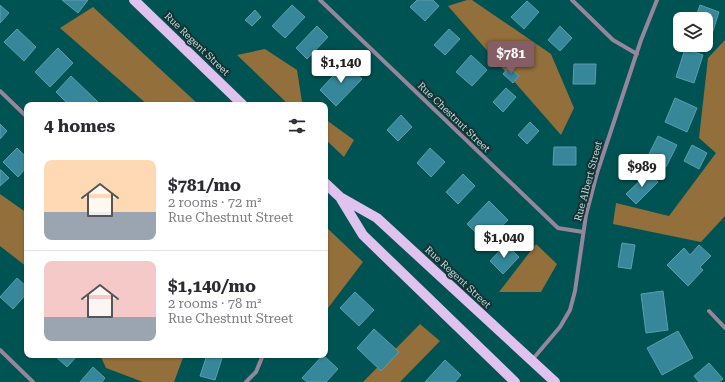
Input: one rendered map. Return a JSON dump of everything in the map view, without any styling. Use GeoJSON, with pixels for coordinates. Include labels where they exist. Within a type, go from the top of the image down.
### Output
{"type":"FeatureCollection","features":[{"type":"Feature","properties":{"kind":"main road","name":"Rue Regent Street"},"geometry":{"type":"LineString","coordinates":[[134,0],[241,102]]}},
{"type":"Feature","properties":{"kind":"main road","name":"Rue Regent Street"},"geometry":{"type":"LineString","coordinates":[[328,186],[340,197],[377,218],[555,382]]}},
{"type":"Feature","properties":{"kind":"main road","name":"Rue Regent Street"},"geometry":{"type":"LineString","coordinates":[[340,197],[363,235],[513,381]]}},
{"type":"Feature","properties":{"kind":"street","name":"Rue Chestnut Street"},"geometry":{"type":"LineString","coordinates":[[320,0],[558,228],[583,232]]}},
{"type":"Feature","properties":{"kind":"street"},"geometry":{"type":"LineString","coordinates":[[572,0],[613,40],[637,54]]}},
{"type":"Feature","properties":{"kind":"street","name":"Rue Albert Street"},"geometry":{"type":"LineString","coordinates":[[532,361],[560,328],[570,310],[575,291],[583,232],[597,173],[637,54],[657,0]]}},
{"type":"Feature","properties":{"kind":"street"},"geometry":{"type":"LineString","coordinates":[[0,91],[24,114]]}},
{"type":"Feature","properties":{"kind":"street"},"geometry":{"type":"LineString","coordinates":[[709,310],[725,328]]}},
{"type":"Feature","properties":{"kind":"street"},"geometry":{"type":"LineString","coordinates":[[0,350],[33,382]]}},
{"type":"Feature","properties":{"kind":"street"},"geometry":{"type":"LineString","coordinates":[[246,382],[256,372],[263,358]]}},
{"type":"Feature","properties":{"kind":"shaded area"},"geometry":{"type":"Polygon","coordinates":[[[467,0],[472,0],[551,54],[574,108],[561,135],[448,6],[467,0]]]}},
{"type":"Feature","properties":{"kind":"shaded area"},"geometry":{"type":"Polygon","coordinates":[[[93,7],[196,102],[145,102],[60,28],[93,7]]]}},
{"type":"Feature","properties":{"kind":"shaded area"},"geometry":{"type":"Polygon","coordinates":[[[725,40],[725,216],[701,242],[613,224],[616,203],[669,216],[716,153],[699,138],[708,58],[725,40]]]}},
{"type":"Feature","properties":{"kind":"shaded area"},"geometry":{"type":"Polygon","coordinates":[[[265,49],[297,70],[302,102],[286,102],[237,55],[265,49]]]}},
{"type":"Feature","properties":{"kind":"shaded area"},"geometry":{"type":"Polygon","coordinates":[[[328,121],[354,140],[344,157],[328,142],[328,121]]]}},
{"type":"Feature","properties":{"kind":"shaded area"},"geometry":{"type":"Polygon","coordinates":[[[0,194],[24,211],[24,265],[0,246],[0,194]]]}},
{"type":"Feature","properties":{"kind":"shaded area"},"geometry":{"type":"Polygon","coordinates":[[[328,229],[363,262],[328,308],[328,229]]]}},
{"type":"Feature","properties":{"kind":"shaded area"},"geometry":{"type":"Polygon","coordinates":[[[536,244],[557,264],[541,292],[499,292],[536,244]]]}},
{"type":"Feature","properties":{"kind":"shaded area"},"geometry":{"type":"Polygon","coordinates":[[[420,324],[440,341],[400,382],[363,382],[420,324]]]}},
{"type":"Feature","properties":{"kind":"shaded area"},"geometry":{"type":"Polygon","coordinates":[[[101,358],[183,358],[174,382],[143,382],[106,368],[101,358]]]}},
{"type":"Feature","properties":{"kind":"building"},"geometry":{"type":"Polygon","coordinates":[[[62,0],[88,0],[78,13],[62,0]]]}},
{"type":"Feature","properties":{"kind":"building"},"geometry":{"type":"Polygon","coordinates":[[[417,0],[433,0],[439,6],[425,21],[410,7],[417,0]]]}},
{"type":"Feature","properties":{"kind":"building"},"geometry":{"type":"Polygon","coordinates":[[[527,1],[539,12],[524,29],[511,17],[527,1]]]}},
{"type":"Feature","properties":{"kind":"building"},"geometry":{"type":"Polygon","coordinates":[[[0,5],[9,13],[0,23],[0,5]]]}},
{"type":"Feature","properties":{"kind":"building"},"geometry":{"type":"Polygon","coordinates":[[[292,5],[305,17],[285,38],[272,26],[292,5]]]}},
{"type":"Feature","properties":{"kind":"building"},"geometry":{"type":"Polygon","coordinates":[[[700,5],[719,12],[713,31],[713,12],[698,12],[700,5]]]}},
{"type":"Feature","properties":{"kind":"building"},"geometry":{"type":"Polygon","coordinates":[[[255,10],[261,17],[252,26],[245,20],[255,10]]]}},
{"type":"Feature","properties":{"kind":"building"},"geometry":{"type":"Polygon","coordinates":[[[317,26],[328,37],[307,59],[296,48],[317,26]]]}},
{"type":"Feature","properties":{"kind":"building"},"geometry":{"type":"Polygon","coordinates":[[[560,26],[572,38],[560,51],[548,40],[560,26]]]}},
{"type":"Feature","properties":{"kind":"building"},"geometry":{"type":"Polygon","coordinates":[[[17,29],[36,47],[24,61],[4,42],[17,29]]]}},
{"type":"Feature","properties":{"kind":"building"},"geometry":{"type":"Polygon","coordinates":[[[449,29],[460,39],[445,55],[434,45],[449,29]]]}},
{"type":"Feature","properties":{"kind":"building"},"geometry":{"type":"Polygon","coordinates":[[[58,48],[73,63],[50,87],[35,72],[58,48]]]}},
{"type":"Feature","properties":{"kind":"building"},"geometry":{"type":"Polygon","coordinates":[[[684,52],[694,52],[703,55],[694,83],[676,77],[684,52]]]}},
{"type":"Feature","properties":{"kind":"building"},"geometry":{"type":"Polygon","coordinates":[[[471,55],[487,70],[472,86],[456,72],[471,55]]]}},
{"type":"Feature","properties":{"kind":"building"},"geometry":{"type":"Polygon","coordinates":[[[345,63],[362,79],[336,106],[320,90],[345,63]]]}},
{"type":"Feature","properties":{"kind":"building"},"geometry":{"type":"Polygon","coordinates":[[[574,64],[596,64],[595,84],[573,84],[574,64]]]}},
{"type":"Feature","properties":{"kind":"building"},"geometry":{"type":"Polygon","coordinates":[[[509,67],[519,76],[513,83],[503,74],[509,67]]]}},
{"type":"Feature","properties":{"kind":"building"},"geometry":{"type":"Polygon","coordinates":[[[71,76],[98,102],[66,102],[56,92],[71,76]]]}},
{"type":"Feature","properties":{"kind":"building"},"geometry":{"type":"Polygon","coordinates":[[[506,88],[516,97],[503,112],[493,102],[506,88]]]}},
{"type":"Feature","properties":{"kind":"building"},"geometry":{"type":"Polygon","coordinates":[[[675,98],[697,108],[687,132],[665,122],[675,98]]]}},
{"type":"Feature","properties":{"kind":"building"},"geometry":{"type":"Polygon","coordinates":[[[401,115],[412,127],[398,141],[387,130],[401,115]]]}},
{"type":"Feature","properties":{"kind":"building"},"geometry":{"type":"Polygon","coordinates":[[[530,122],[539,131],[527,144],[518,135],[530,122]]]}},
{"type":"Feature","properties":{"kind":"building"},"geometry":{"type":"Polygon","coordinates":[[[0,124],[7,131],[0,139],[0,124]]]}},
{"type":"Feature","properties":{"kind":"building"},"geometry":{"type":"Polygon","coordinates":[[[658,136],[677,145],[666,167],[647,158],[658,136]]]}},
{"type":"Feature","properties":{"kind":"building"},"geometry":{"type":"Polygon","coordinates":[[[692,145],[707,153],[699,169],[684,161],[692,145]]]}},
{"type":"Feature","properties":{"kind":"building"},"geometry":{"type":"Polygon","coordinates":[[[554,147],[576,147],[576,165],[553,165],[554,147]]]}},
{"type":"Feature","properties":{"kind":"building"},"geometry":{"type":"Polygon","coordinates":[[[17,148],[24,155],[24,170],[18,177],[3,162],[17,148]]]}},
{"type":"Feature","properties":{"kind":"building"},"geometry":{"type":"Polygon","coordinates":[[[430,148],[445,162],[431,177],[417,163],[430,148]]]}},
{"type":"Feature","properties":{"kind":"building"},"geometry":{"type":"Polygon","coordinates":[[[0,170],[9,178],[0,186],[0,170]]]}},
{"type":"Feature","properties":{"kind":"building"},"geometry":{"type":"Polygon","coordinates":[[[648,173],[658,182],[636,204],[626,194],[648,173]]]}},
{"type":"Feature","properties":{"kind":"building"},"geometry":{"type":"Polygon","coordinates":[[[463,174],[475,186],[458,204],[446,192],[463,174]]]}},
{"type":"Feature","properties":{"kind":"building"},"geometry":{"type":"Polygon","coordinates":[[[489,201],[508,220],[486,243],[467,224],[489,201]]]}},
{"type":"Feature","properties":{"kind":"building"},"geometry":{"type":"Polygon","coordinates":[[[622,243],[635,245],[631,269],[618,267],[622,243]]]}},
{"type":"Feature","properties":{"kind":"building"},"geometry":{"type":"Polygon","coordinates":[[[506,244],[519,257],[503,274],[490,261],[506,244]]]}},
{"type":"Feature","properties":{"kind":"building"},"geometry":{"type":"Polygon","coordinates":[[[699,245],[711,256],[700,267],[703,270],[688,286],[667,265],[684,248],[690,255],[699,245]]]}},
{"type":"Feature","properties":{"kind":"building"},"geometry":{"type":"Polygon","coordinates":[[[17,278],[24,284],[24,296],[13,309],[0,297],[17,278]]]}},
{"type":"Feature","properties":{"kind":"building"},"geometry":{"type":"Polygon","coordinates":[[[663,291],[668,330],[646,333],[641,294],[663,291]]]}},
{"type":"Feature","properties":{"kind":"building"},"geometry":{"type":"Polygon","coordinates":[[[355,292],[374,310],[359,326],[340,308],[355,292]]]}},
{"type":"Feature","properties":{"kind":"building"},"geometry":{"type":"Polygon","coordinates":[[[374,329],[399,352],[381,371],[357,348],[374,329]]]}},
{"type":"Feature","properties":{"kind":"building"},"geometry":{"type":"Polygon","coordinates":[[[678,331],[693,358],[662,375],[647,348],[678,331]]]}},
{"type":"Feature","properties":{"kind":"building"},"geometry":{"type":"Polygon","coordinates":[[[57,358],[75,358],[67,367],[57,358]]]}},
{"type":"Feature","properties":{"kind":"building"},"geometry":{"type":"Polygon","coordinates":[[[206,358],[222,358],[215,380],[200,376],[206,358]]]}},
{"type":"Feature","properties":{"kind":"building"},"geometry":{"type":"Polygon","coordinates":[[[320,358],[326,358],[338,369],[326,382],[307,382],[302,378],[320,358]]]}},
{"type":"Feature","properties":{"kind":"building"},"geometry":{"type":"Polygon","coordinates":[[[445,360],[461,375],[455,382],[425,382],[445,360]]]}},
{"type":"Feature","properties":{"kind":"building"},"geometry":{"type":"Polygon","coordinates":[[[709,363],[723,379],[719,382],[699,382],[694,376],[709,363]]]}},
{"type":"Feature","properties":{"kind":"building"},"geometry":{"type":"Polygon","coordinates":[[[93,367],[105,378],[102,382],[80,382],[93,367]]]}}]}
